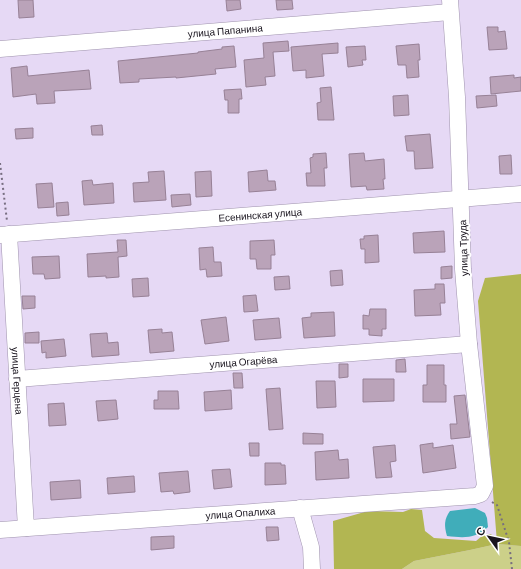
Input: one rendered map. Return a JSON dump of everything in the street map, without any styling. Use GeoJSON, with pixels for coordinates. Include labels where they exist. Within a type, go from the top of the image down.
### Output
{"type":"FeatureCollection","features":[{"type":"Feature","properties":{"kind":"street","name":"улица Папанина"},"geometry":{"type":"LineString","coordinates":[[0,49],[450,6]]}},
{"type":"Feature","properties":{"kind":"street","name":"улица Труда"},"geometry":{"type":"LineString","coordinates":[[450,6],[457,97],[463,269],[469,344],[485,486],[481,494]]}},
{"type":"Feature","properties":{"kind":"street","name":"Есенинская улица"},"geometry":{"type":"LineString","coordinates":[[4,234],[521,194]]}},
{"type":"Feature","properties":{"kind":"street","name":"улица Герцена"},"geometry":{"type":"LineString","coordinates":[[4,234],[18,379],[26,528]]}},
{"type":"Feature","properties":{"kind":"street","name":"улица Огарёва"},"geometry":{"type":"LineString","coordinates":[[18,379],[469,344]]}},
{"type":"Feature","properties":{"kind":"street","name":"улица Опалиха"},"geometry":{"type":"LineString","coordinates":[[0,530],[475,496],[481,494]]}},
{"type":"Feature","properties":{"kind":"street"},"geometry":{"type":"LineString","coordinates":[[300,508],[311,547],[312,569]]}},
{"type":"Feature","properties":{"kind":"path"},"geometry":{"type":"LineString","coordinates":[[0,163],[4,234]]}},
{"type":"Feature","properties":{"kind":"path"},"geometry":{"type":"LineString","coordinates":[[481,494],[497,505],[509,542],[512,569]]}},
{"type":"Feature","properties":{"kind":"green space"},"geometry":{"type":"Polygon","coordinates":[[[497,544],[521,546],[521,569],[402,569],[414,561],[497,544]]]}},
{"type":"Feature","properties":{"kind":"shaded area"},"geometry":{"type":"Polygon","coordinates":[[[521,274],[521,546],[497,544],[414,561],[402,569],[334,569],[333,521],[368,511],[403,512],[411,509],[422,510],[425,531],[434,538],[476,541],[482,536],[491,534],[497,543],[478,301],[485,278],[521,274]]]}},
{"type":"Feature","properties":{"kind":"water"},"geometry":{"type":"Polygon","coordinates":[[[475,508],[485,513],[488,527],[474,536],[447,536],[445,523],[450,511],[475,508]]]}},
{"type":"Feature","properties":{"kind":"building"},"geometry":{"type":"Polygon","coordinates":[[[18,0],[33,0],[34,17],[19,18],[18,0]]]}},
{"type":"Feature","properties":{"kind":"building"},"geometry":{"type":"Polygon","coordinates":[[[226,0],[240,0],[241,9],[227,11],[226,0]]]}},
{"type":"Feature","properties":{"kind":"building"},"geometry":{"type":"Polygon","coordinates":[[[276,0],[292,0],[293,9],[277,10],[276,0]]]}},
{"type":"Feature","properties":{"kind":"building"},"geometry":{"type":"Polygon","coordinates":[[[487,27],[498,27],[498,32],[505,31],[507,49],[489,50],[487,27]]]}},
{"type":"Feature","properties":{"kind":"building"},"geometry":{"type":"Polygon","coordinates":[[[288,41],[289,51],[273,52],[275,76],[265,77],[266,85],[246,87],[244,60],[264,58],[263,43],[288,41]]]}},
{"type":"Feature","properties":{"kind":"building"},"geometry":{"type":"Polygon","coordinates":[[[338,43],[338,53],[322,54],[324,76],[306,78],[306,70],[293,71],[291,47],[338,43]]]}},
{"type":"Feature","properties":{"kind":"building"},"geometry":{"type":"Polygon","coordinates":[[[419,44],[419,77],[407,78],[406,65],[398,65],[396,46],[419,44]]]}},
{"type":"Feature","properties":{"kind":"building"},"geometry":{"type":"Polygon","coordinates":[[[234,46],[236,67],[215,69],[216,74],[176,78],[139,79],[139,82],[120,83],[118,61],[198,53],[222,49],[222,47],[234,46]]]}},
{"type":"Feature","properties":{"kind":"building"},"geometry":{"type":"Polygon","coordinates":[[[365,46],[366,60],[362,60],[363,65],[348,67],[346,47],[365,46]]]}},
{"type":"Feature","properties":{"kind":"building"},"geometry":{"type":"Polygon","coordinates":[[[27,66],[28,76],[89,70],[91,89],[54,91],[55,103],[37,104],[36,94],[13,97],[11,68],[27,66]]]}},
{"type":"Feature","properties":{"kind":"building"},"geometry":{"type":"Polygon","coordinates":[[[514,75],[514,78],[521,77],[521,91],[491,94],[490,77],[514,75]]]}},
{"type":"Feature","properties":{"kind":"building"},"geometry":{"type":"Polygon","coordinates":[[[331,87],[334,120],[318,120],[317,103],[321,102],[320,88],[331,87]]]}},
{"type":"Feature","properties":{"kind":"building"},"geometry":{"type":"Polygon","coordinates":[[[241,89],[242,99],[239,99],[239,113],[228,113],[228,100],[225,100],[224,90],[241,89]]]}},
{"type":"Feature","properties":{"kind":"building"},"geometry":{"type":"Polygon","coordinates":[[[408,95],[409,115],[394,116],[393,96],[408,95]]]}},
{"type":"Feature","properties":{"kind":"building"},"geometry":{"type":"Polygon","coordinates":[[[496,95],[497,106],[477,108],[476,96],[496,95]]]}},
{"type":"Feature","properties":{"kind":"building"},"geometry":{"type":"Polygon","coordinates":[[[102,125],[103,135],[92,135],[91,126],[102,125]]]}},
{"type":"Feature","properties":{"kind":"building"},"geometry":{"type":"Polygon","coordinates":[[[33,128],[33,138],[16,139],[15,129],[33,128]]]}},
{"type":"Feature","properties":{"kind":"building"},"geometry":{"type":"Polygon","coordinates":[[[430,134],[433,168],[415,169],[414,151],[407,151],[405,136],[430,134]]]}},
{"type":"Feature","properties":{"kind":"building"},"geometry":{"type":"Polygon","coordinates":[[[326,153],[327,168],[324,168],[325,186],[307,186],[306,173],[311,173],[310,158],[313,157],[313,154],[326,153]]]}},
{"type":"Feature","properties":{"kind":"building"},"geometry":{"type":"Polygon","coordinates":[[[364,153],[365,161],[384,159],[384,189],[367,190],[366,186],[351,187],[349,154],[364,153]]]}},
{"type":"Feature","properties":{"kind":"building"},"geometry":{"type":"Polygon","coordinates":[[[511,155],[512,174],[500,174],[499,156],[511,155]]]}},
{"type":"Feature","properties":{"kind":"building"},"geometry":{"type":"Polygon","coordinates":[[[267,170],[268,181],[275,181],[276,190],[249,192],[248,172],[267,170]]]}},
{"type":"Feature","properties":{"kind":"building"},"geometry":{"type":"Polygon","coordinates":[[[164,171],[166,200],[134,202],[133,183],[149,182],[148,172],[164,171]]]}},
{"type":"Feature","properties":{"kind":"building"},"geometry":{"type":"Polygon","coordinates":[[[211,171],[212,196],[196,197],[195,172],[211,171]]]}},
{"type":"Feature","properties":{"kind":"building"},"geometry":{"type":"Polygon","coordinates":[[[92,180],[93,185],[113,183],[114,203],[84,205],[82,181],[92,180]]]}},
{"type":"Feature","properties":{"kind":"building"},"geometry":{"type":"Polygon","coordinates":[[[52,183],[54,207],[38,208],[36,184],[52,183]]]}},
{"type":"Feature","properties":{"kind":"building"},"geometry":{"type":"Polygon","coordinates":[[[190,194],[191,205],[172,207],[171,195],[190,194]]]}},
{"type":"Feature","properties":{"kind":"building"},"geometry":{"type":"Polygon","coordinates":[[[68,202],[69,215],[57,216],[56,203],[68,202]]]}},
{"type":"Feature","properties":{"kind":"building"},"geometry":{"type":"Polygon","coordinates":[[[444,231],[445,252],[414,253],[413,233],[444,231]]]}},
{"type":"Feature","properties":{"kind":"building"},"geometry":{"type":"Polygon","coordinates":[[[378,235],[379,262],[365,263],[365,249],[361,249],[360,239],[364,239],[364,236],[378,235]]]}},
{"type":"Feature","properties":{"kind":"building"},"geometry":{"type":"Polygon","coordinates":[[[117,240],[126,240],[127,256],[118,257],[119,277],[88,277],[87,254],[118,252],[117,240]]]}},
{"type":"Feature","properties":{"kind":"building"},"geometry":{"type":"Polygon","coordinates":[[[274,240],[275,255],[271,255],[271,269],[257,269],[256,259],[250,259],[250,241],[274,240]]]}},
{"type":"Feature","properties":{"kind":"building"},"geometry":{"type":"Polygon","coordinates":[[[213,247],[214,262],[221,262],[222,276],[207,277],[206,269],[200,270],[199,248],[213,247]]]}},
{"type":"Feature","properties":{"kind":"building"},"geometry":{"type":"Polygon","coordinates":[[[59,256],[60,278],[45,279],[44,274],[33,274],[32,257],[59,256]]]}},
{"type":"Feature","properties":{"kind":"building"},"geometry":{"type":"Polygon","coordinates":[[[452,266],[452,278],[441,279],[441,267],[452,266]]]}},
{"type":"Feature","properties":{"kind":"building"},"geometry":{"type":"Polygon","coordinates":[[[342,270],[343,285],[331,286],[330,271],[342,270]]]}},
{"type":"Feature","properties":{"kind":"building"},"geometry":{"type":"Polygon","coordinates":[[[289,276],[290,289],[275,290],[274,277],[289,276]]]}},
{"type":"Feature","properties":{"kind":"building"},"geometry":{"type":"Polygon","coordinates":[[[148,278],[149,296],[133,297],[132,279],[148,278]]]}},
{"type":"Feature","properties":{"kind":"building"},"geometry":{"type":"Polygon","coordinates":[[[435,284],[444,284],[445,303],[440,303],[441,315],[415,316],[414,290],[435,289],[435,284]]]}},
{"type":"Feature","properties":{"kind":"building"},"geometry":{"type":"Polygon","coordinates":[[[256,295],[258,311],[244,312],[243,296],[256,295]]]}},
{"type":"Feature","properties":{"kind":"building"},"geometry":{"type":"Polygon","coordinates":[[[22,296],[35,296],[35,308],[23,309],[22,296]]]}},
{"type":"Feature","properties":{"kind":"building"},"geometry":{"type":"Polygon","coordinates":[[[370,309],[386,309],[386,329],[382,329],[382,336],[369,335],[369,329],[363,329],[363,315],[369,316],[370,309]]]}},
{"type":"Feature","properties":{"kind":"building"},"geometry":{"type":"Polygon","coordinates":[[[334,312],[335,336],[304,338],[302,318],[311,317],[311,313],[334,312]]]}},
{"type":"Feature","properties":{"kind":"building"},"geometry":{"type":"Polygon","coordinates":[[[226,317],[229,341],[205,344],[201,320],[226,317]]]}},
{"type":"Feature","properties":{"kind":"building"},"geometry":{"type":"Polygon","coordinates":[[[279,318],[281,338],[255,340],[253,320],[279,318]]]}},
{"type":"Feature","properties":{"kind":"building"},"geometry":{"type":"Polygon","coordinates":[[[162,329],[162,333],[172,332],[174,351],[150,353],[148,330],[162,329]]]}},
{"type":"Feature","properties":{"kind":"building"},"geometry":{"type":"Polygon","coordinates":[[[39,332],[39,343],[25,343],[25,333],[39,332]]]}},
{"type":"Feature","properties":{"kind":"building"},"geometry":{"type":"Polygon","coordinates":[[[107,333],[108,343],[118,342],[119,355],[92,357],[90,334],[107,333]]]}},
{"type":"Feature","properties":{"kind":"building"},"geometry":{"type":"Polygon","coordinates":[[[64,339],[66,356],[46,358],[46,352],[42,353],[41,341],[64,339]]]}},
{"type":"Feature","properties":{"kind":"building"},"geometry":{"type":"Polygon","coordinates":[[[405,359],[406,372],[396,372],[396,360],[405,359]]]}},
{"type":"Feature","properties":{"kind":"building"},"geometry":{"type":"Polygon","coordinates":[[[339,364],[348,364],[348,377],[339,378],[339,364]]]}},
{"type":"Feature","properties":{"kind":"building"},"geometry":{"type":"Polygon","coordinates":[[[427,365],[444,365],[446,402],[423,402],[423,385],[427,385],[427,365]]]}},
{"type":"Feature","properties":{"kind":"building"},"geometry":{"type":"Polygon","coordinates":[[[233,373],[242,373],[243,388],[234,388],[233,373]]]}},
{"type":"Feature","properties":{"kind":"building"},"geometry":{"type":"Polygon","coordinates":[[[363,379],[394,379],[394,401],[363,402],[363,379]]]}},
{"type":"Feature","properties":{"kind":"building"},"geometry":{"type":"Polygon","coordinates":[[[316,381],[335,381],[336,407],[317,408],[316,381]]]}},
{"type":"Feature","properties":{"kind":"building"},"geometry":{"type":"Polygon","coordinates":[[[280,388],[283,429],[269,430],[266,389],[280,388]]]}},
{"type":"Feature","properties":{"kind":"building"},"geometry":{"type":"Polygon","coordinates":[[[231,390],[232,409],[205,411],[204,392],[231,390]]]}},
{"type":"Feature","properties":{"kind":"building"},"geometry":{"type":"Polygon","coordinates":[[[158,391],[178,391],[179,409],[154,409],[154,400],[158,400],[158,391]]]}},
{"type":"Feature","properties":{"kind":"building"},"geometry":{"type":"Polygon","coordinates":[[[465,395],[470,437],[451,439],[450,424],[457,424],[454,396],[465,395]]]}},
{"type":"Feature","properties":{"kind":"building"},"geometry":{"type":"Polygon","coordinates":[[[116,400],[118,419],[98,421],[96,401],[116,400]]]}},
{"type":"Feature","properties":{"kind":"building"},"geometry":{"type":"Polygon","coordinates":[[[64,403],[66,425],[49,426],[48,404],[64,403]]]}},
{"type":"Feature","properties":{"kind":"building"},"geometry":{"type":"Polygon","coordinates":[[[303,433],[323,434],[323,444],[303,444],[303,433]]]}},
{"type":"Feature","properties":{"kind":"building"},"geometry":{"type":"Polygon","coordinates":[[[249,443],[259,443],[259,456],[250,456],[249,443]]]}},
{"type":"Feature","properties":{"kind":"building"},"geometry":{"type":"Polygon","coordinates":[[[433,443],[433,448],[453,445],[456,468],[423,473],[420,445],[433,443]]]}},
{"type":"Feature","properties":{"kind":"building"},"geometry":{"type":"Polygon","coordinates":[[[395,445],[396,461],[390,462],[392,477],[376,478],[373,447],[395,445]]]}},
{"type":"Feature","properties":{"kind":"building"},"geometry":{"type":"Polygon","coordinates":[[[338,450],[339,460],[348,459],[349,478],[316,480],[315,452],[338,450]]]}},
{"type":"Feature","properties":{"kind":"building"},"geometry":{"type":"Polygon","coordinates":[[[265,463],[281,463],[281,465],[285,465],[286,484],[265,485],[265,463]]]}},
{"type":"Feature","properties":{"kind":"building"},"geometry":{"type":"Polygon","coordinates":[[[230,469],[232,487],[214,489],[212,470],[230,469]]]}},
{"type":"Feature","properties":{"kind":"building"},"geometry":{"type":"Polygon","coordinates":[[[188,471],[190,492],[174,494],[173,491],[161,492],[159,473],[188,471]]]}},
{"type":"Feature","properties":{"kind":"building"},"geometry":{"type":"Polygon","coordinates":[[[134,476],[135,492],[108,494],[107,478],[134,476]]]}},
{"type":"Feature","properties":{"kind":"building"},"geometry":{"type":"Polygon","coordinates":[[[80,480],[81,498],[51,500],[50,482],[80,480]]]}},
{"type":"Feature","properties":{"kind":"building"},"geometry":{"type":"Polygon","coordinates":[[[266,527],[278,527],[279,540],[267,541],[266,527]]]}},
{"type":"Feature","properties":{"kind":"building"},"geometry":{"type":"Polygon","coordinates":[[[174,536],[174,548],[151,550],[151,537],[174,536]]]}}]}
